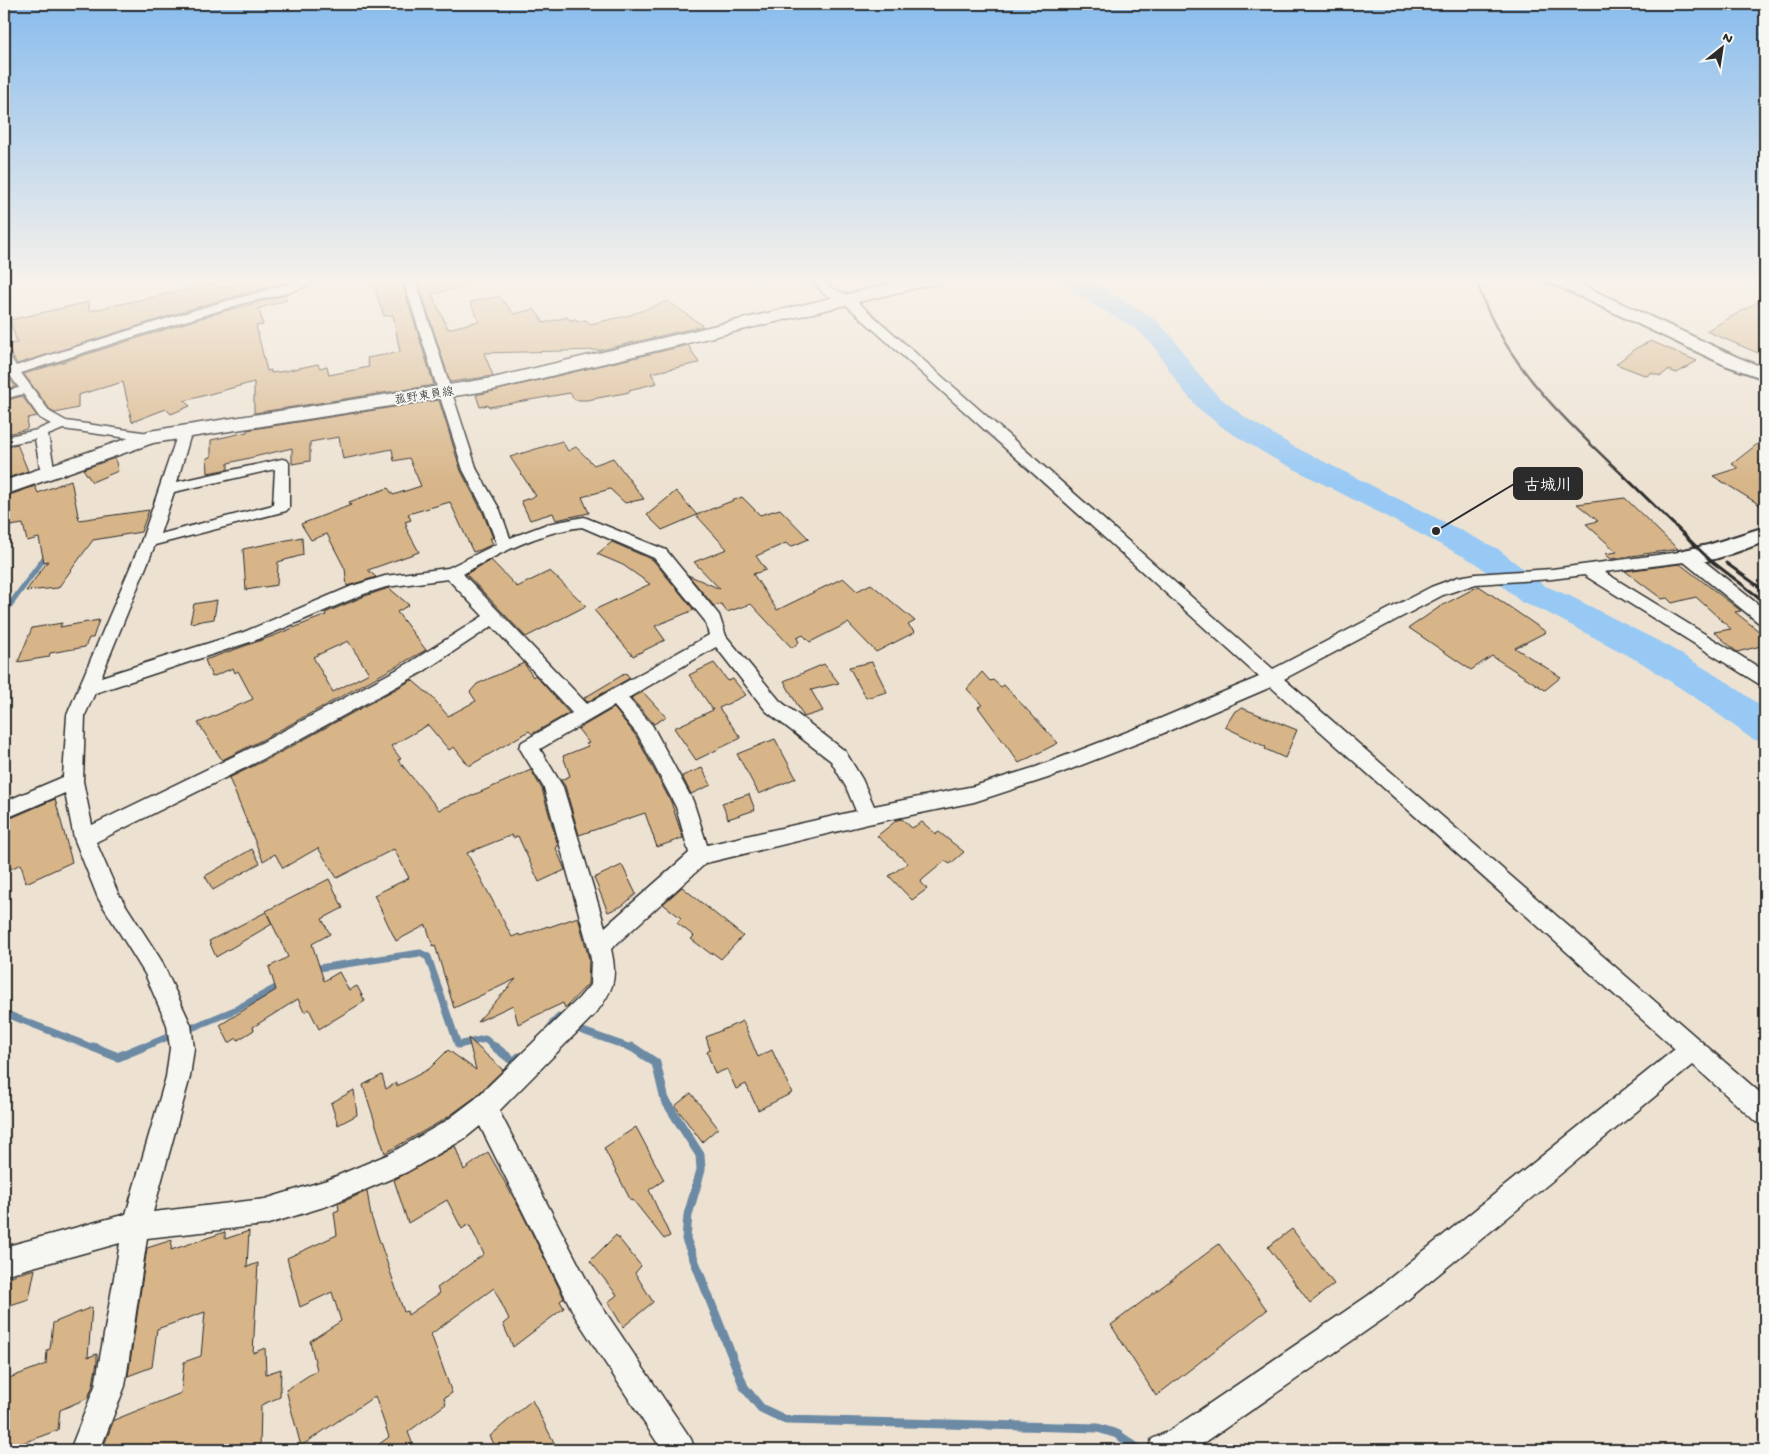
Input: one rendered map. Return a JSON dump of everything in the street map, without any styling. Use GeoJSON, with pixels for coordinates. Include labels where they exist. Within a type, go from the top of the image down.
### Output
{"type":"FeatureCollection","features":[{"type":"Feature","properties":{"kind":"main road","name":"菰野東員線"},"geometry":{"type":"LineString","coordinates":[[4,488],[149,437],[494,384],[651,347]]}},
{"type":"Feature","properties":{"kind":"main road"},"geometry":{"type":"LineString","coordinates":[[1701,347],[1765,374]]}},
{"type":"Feature","properties":{"kind":"main road"},"geometry":{"type":"LineString","coordinates":[[1687,556],[1711,552],[1765,534]]}},
{"type":"Feature","properties":{"kind":"street"},"geometry":{"type":"LineString","coordinates":[[14,371],[88,347]]}},
{"type":"Feature","properties":{"kind":"street"},"geometry":{"type":"LineString","coordinates":[[431,347],[470,470],[492,510],[505,545]]}},
{"type":"Feature","properties":{"kind":"street"},"geometry":{"type":"LineString","coordinates":[[901,347],[1765,1113]]}},
{"type":"Feature","properties":{"kind":"street"},"geometry":{"type":"LineString","coordinates":[[4,358],[25,390],[45,415],[62,425],[149,437]]}},
{"type":"Feature","properties":{"kind":"street"},"geometry":{"type":"LineString","coordinates":[[4,395],[25,390]]}},
{"type":"Feature","properties":{"kind":"street"},"geometry":{"type":"LineString","coordinates":[[4,441],[62,425]]}},
{"type":"Feature","properties":{"kind":"street"},"geometry":{"type":"LineString","coordinates":[[84,1450],[110,1386],[136,1225],[178,1077],[181,1037],[152,967],[109,898],[84,838],[73,781],[76,715],[149,542],[168,489],[185,430]]}},
{"type":"Feature","properties":{"kind":"street"},"geometry":{"type":"LineString","coordinates":[[41,432],[48,473]]}},
{"type":"Feature","properties":{"kind":"street"},"geometry":{"type":"LineString","coordinates":[[149,542],[281,508],[282,463],[168,489]]}},
{"type":"Feature","properties":{"kind":"street"},"geometry":{"type":"LineString","coordinates":[[88,688],[250,636],[367,587],[385,582],[452,573],[505,545],[571,522],[584,522],[660,554],[713,619],[718,638],[773,706],[838,756],[855,785],[868,816]]}},
{"type":"Feature","properties":{"kind":"street"},"geometry":{"type":"LineString","coordinates":[[599,946],[700,856],[868,816],[974,794],[1041,773],[1263,684],[1437,591],[1464,581],[1588,570],[1687,556],[1765,619]]}},
{"type":"Feature","properties":{"kind":"street"},"geometry":{"type":"LineString","coordinates":[[1588,570],[1765,679]]}},
{"type":"Feature","properties":{"kind":"street"},"geometry":{"type":"LineString","coordinates":[[452,573],[585,714]]}},
{"type":"Feature","properties":{"kind":"street"},"geometry":{"type":"LineString","coordinates":[[84,838],[268,748],[415,668],[493,618]]}},
{"type":"Feature","properties":{"kind":"street"},"geometry":{"type":"LineString","coordinates":[[4,1261],[136,1225],[159,1225],[265,1212],[327,1193],[362,1179],[429,1146],[455,1130],[484,1108],[601,989],[602,959],[599,946],[553,787],[529,747],[718,638]]}},
{"type":"Feature","properties":{"kind":"street"},"geometry":{"type":"LineString","coordinates":[[617,697],[644,730],[686,807],[700,856]]}},
{"type":"Feature","properties":{"kind":"street"},"geometry":{"type":"LineString","coordinates":[[4,811],[73,781]]}},
{"type":"Feature","properties":{"kind":"street"},"geometry":{"type":"LineString","coordinates":[[1163,1449],[1180,1442],[1379,1305],[1694,1049]]}},
{"type":"Feature","properties":{"kind":"street"},"geometry":{"type":"LineString","coordinates":[[484,1108],[586,1308],[680,1450]]}},
{"type":"Feature","properties":{"kind":"building"},"geometry":{"type":"Polygon","coordinates":[[[4,347],[71,347],[17,364],[11,354],[4,352],[4,347]]]}},
{"type":"Feature","properties":{"kind":"building"},"geometry":{"type":"Polygon","coordinates":[[[110,347],[261,347],[267,371],[271,370],[271,373],[318,364],[320,368],[327,366],[329,375],[369,367],[367,358],[400,352],[399,347],[422,347],[434,385],[254,413],[254,382],[184,401],[190,406],[171,414],[166,409],[132,422],[123,382],[78,395],[78,408],[55,413],[51,411],[24,374],[110,347]]]}},
{"type":"Feature","properties":{"kind":"building"},"geometry":{"type":"Polygon","coordinates":[[[439,347],[614,347],[601,350],[484,353],[493,376],[450,382],[439,347]]]}},
{"type":"Feature","properties":{"kind":"building"},"geometry":{"type":"Polygon","coordinates":[[[680,347],[689,347],[699,363],[651,373],[657,383],[629,390],[630,392],[587,400],[575,400],[570,393],[480,407],[476,395],[680,347]]]}},
{"type":"Feature","properties":{"kind":"building"},"geometry":{"type":"Polygon","coordinates":[[[1664,347],[1697,361],[1677,373],[1668,370],[1661,376],[1651,373],[1647,376],[1616,364],[1636,348],[1664,347]]]}},
{"type":"Feature","properties":{"kind":"building"},"geometry":{"type":"Polygon","coordinates":[[[1743,347],[1765,347],[1765,356],[1743,347]]]}},
{"type":"Feature","properties":{"kind":"building"},"geometry":{"type":"Polygon","coordinates":[[[4,370],[16,387],[4,389],[4,370]]]}},
{"type":"Feature","properties":{"kind":"building"},"geometry":{"type":"Polygon","coordinates":[[[22,396],[37,416],[28,418],[27,429],[4,435],[4,401],[22,396]]]}},
{"type":"Feature","properties":{"kind":"building"},"geometry":{"type":"Polygon","coordinates":[[[439,400],[461,471],[483,513],[493,538],[490,538],[493,544],[480,550],[473,552],[450,502],[408,514],[411,520],[405,522],[407,525],[405,526],[419,552],[368,570],[376,577],[347,586],[345,569],[327,534],[311,540],[301,524],[351,505],[349,502],[388,488],[393,495],[421,486],[409,458],[394,461],[392,449],[343,459],[339,437],[310,442],[310,461],[292,464],[292,448],[228,463],[228,469],[208,473],[207,458],[211,457],[211,440],[247,432],[247,430],[439,400]]]}},
{"type":"Feature","properties":{"kind":"building"},"geometry":{"type":"Polygon","coordinates":[[[1765,438],[1765,508],[1713,476],[1738,468],[1732,464],[1765,438]]]}},
{"type":"Feature","properties":{"kind":"building"},"geometry":{"type":"Polygon","coordinates":[[[562,441],[568,451],[576,447],[594,465],[613,458],[644,499],[625,503],[610,489],[582,497],[589,513],[556,520],[553,513],[530,520],[521,501],[536,496],[510,457],[562,441]]]}},
{"type":"Feature","properties":{"kind":"building"},"geometry":{"type":"Polygon","coordinates":[[[17,444],[28,471],[4,479],[4,447],[17,444]]]}},
{"type":"Feature","properties":{"kind":"building"},"geometry":{"type":"Polygon","coordinates":[[[115,458],[118,471],[92,482],[83,469],[115,458]]]}},
{"type":"Feature","properties":{"kind":"building"},"geometry":{"type":"Polygon","coordinates":[[[71,480],[79,520],[149,510],[141,532],[93,540],[58,588],[26,591],[48,561],[44,562],[39,538],[27,541],[23,524],[4,527],[4,497],[35,486],[38,493],[71,480]]]}},
{"type":"Feature","properties":{"kind":"building"},"geometry":{"type":"Polygon","coordinates":[[[676,491],[697,515],[662,530],[647,515],[676,491]]]}},
{"type":"Feature","properties":{"kind":"building"},"geometry":{"type":"Polygon","coordinates":[[[742,497],[760,515],[780,509],[809,539],[790,547],[786,543],[756,556],[766,570],[753,574],[777,610],[843,578],[857,591],[871,584],[915,621],[908,625],[915,632],[876,652],[848,623],[810,642],[803,635],[797,638],[799,642],[792,648],[751,604],[727,612],[721,604],[714,606],[688,575],[720,589],[694,562],[727,549],[696,515],[742,497]]]}},
{"type":"Feature","properties":{"kind":"building"},"geometry":{"type":"Polygon","coordinates":[[[1625,498],[1678,549],[1611,559],[1605,554],[1617,552],[1586,524],[1598,521],[1577,504],[1625,498]]]}},
{"type":"Feature","properties":{"kind":"building"},"geometry":{"type":"Polygon","coordinates":[[[302,537],[303,555],[278,562],[277,585],[246,590],[243,549],[302,537]]]}},
{"type":"Feature","properties":{"kind":"building"},"geometry":{"type":"Polygon","coordinates":[[[612,542],[653,560],[694,610],[655,626],[665,640],[633,656],[594,610],[650,584],[623,565],[597,554],[612,542]]]}},
{"type":"Feature","properties":{"kind":"building"},"geometry":{"type":"Polygon","coordinates":[[[491,560],[517,587],[550,571],[586,606],[526,637],[466,574],[491,560]]]}},
{"type":"Feature","properties":{"kind":"building"},"geometry":{"type":"Polygon","coordinates":[[[1680,564],[1741,611],[1735,612],[1765,636],[1765,645],[1737,652],[1714,632],[1731,629],[1696,597],[1672,603],[1667,598],[1662,599],[1625,571],[1680,564]]]}},
{"type":"Feature","properties":{"kind":"building"},"geometry":{"type":"Polygon","coordinates":[[[1479,586],[1546,632],[1515,648],[1561,677],[1545,690],[1492,656],[1471,670],[1409,628],[1441,606],[1479,586]]]}},
{"type":"Feature","properties":{"kind":"building"},"geometry":{"type":"Polygon","coordinates":[[[389,588],[409,605],[397,612],[426,650],[222,760],[198,723],[253,699],[238,671],[235,673],[233,668],[212,677],[205,660],[326,615],[325,613],[389,588]],[[348,641],[313,657],[333,692],[369,673],[348,641]]]}},
{"type":"Feature","properties":{"kind":"building"},"geometry":{"type":"Polygon","coordinates":[[[217,600],[214,619],[190,623],[194,604],[217,600]]]}},
{"type":"Feature","properties":{"kind":"building"},"geometry":{"type":"Polygon","coordinates":[[[99,620],[93,638],[89,638],[85,647],[50,653],[49,657],[18,662],[32,628],[62,623],[60,627],[99,620]]]}},
{"type":"Feature","properties":{"kind":"building"},"geometry":{"type":"Polygon","coordinates":[[[872,662],[887,692],[866,698],[849,667],[872,662]]]}},
{"type":"Feature","properties":{"kind":"building"},"geometry":{"type":"Polygon","coordinates":[[[524,663],[533,677],[535,675],[569,713],[532,734],[529,731],[469,766],[454,747],[449,750],[428,725],[391,746],[401,759],[398,760],[439,810],[531,770],[542,789],[558,846],[556,848],[565,870],[539,882],[518,836],[513,838],[512,835],[467,853],[512,937],[578,917],[589,959],[588,984],[565,1008],[563,1003],[518,1024],[513,1005],[477,1022],[516,979],[454,1008],[435,945],[433,946],[426,925],[396,941],[374,895],[409,878],[394,849],[337,878],[318,848],[283,868],[275,854],[263,861],[229,778],[276,755],[412,680],[433,698],[448,716],[476,701],[470,692],[477,684],[524,663]]]}},
{"type":"Feature","properties":{"kind":"building"},"geometry":{"type":"Polygon","coordinates":[[[714,663],[728,681],[733,679],[746,695],[719,708],[741,738],[696,760],[674,728],[713,710],[689,675],[714,663]]]}},
{"type":"Feature","properties":{"kind":"building"},"geometry":{"type":"Polygon","coordinates":[[[824,664],[839,683],[811,690],[823,711],[804,717],[784,681],[824,664]]]}},
{"type":"Feature","properties":{"kind":"building"},"geometry":{"type":"Polygon","coordinates":[[[982,672],[990,681],[993,680],[1001,687],[1004,685],[1058,743],[1019,763],[978,707],[982,705],[967,689],[982,672]]]}},
{"type":"Feature","properties":{"kind":"building"},"geometry":{"type":"Polygon","coordinates":[[[626,673],[630,678],[587,702],[584,698],[626,673]]]}},
{"type":"Feature","properties":{"kind":"building"},"geometry":{"type":"Polygon","coordinates":[[[643,692],[666,717],[654,724],[631,698],[643,692]]]}},
{"type":"Feature","properties":{"kind":"building"},"geometry":{"type":"Polygon","coordinates":[[[614,708],[636,736],[671,802],[683,838],[657,847],[645,813],[579,835],[565,786],[561,780],[570,776],[563,756],[588,746],[586,744],[589,743],[578,729],[614,708]]]}},
{"type":"Feature","properties":{"kind":"building"},"geometry":{"type":"Polygon","coordinates":[[[1242,708],[1297,730],[1285,758],[1225,727],[1235,711],[1242,708]]]}},
{"type":"Feature","properties":{"kind":"building"},"geometry":{"type":"Polygon","coordinates":[[[775,739],[796,778],[759,794],[737,754],[775,739]]]}},
{"type":"Feature","properties":{"kind":"building"},"geometry":{"type":"Polygon","coordinates":[[[702,768],[711,785],[691,794],[682,776],[702,768]]]}},
{"type":"Feature","properties":{"kind":"building"},"geometry":{"type":"Polygon","coordinates":[[[749,794],[755,810],[728,819],[722,803],[749,794]]]}},
{"type":"Feature","properties":{"kind":"building"},"geometry":{"type":"Polygon","coordinates":[[[55,799],[72,862],[26,883],[21,864],[4,872],[4,821],[55,799]]]}},
{"type":"Feature","properties":{"kind":"building"},"geometry":{"type":"Polygon","coordinates":[[[902,819],[912,828],[922,822],[936,834],[939,832],[964,852],[950,864],[945,861],[922,880],[921,882],[927,889],[912,900],[889,876],[908,863],[877,836],[897,820],[902,819]]]}},
{"type":"Feature","properties":{"kind":"building"},"geometry":{"type":"Polygon","coordinates":[[[252,849],[260,863],[213,890],[205,876],[252,849]]]}},
{"type":"Feature","properties":{"kind":"building"},"geometry":{"type":"Polygon","coordinates":[[[622,865],[636,894],[622,906],[608,912],[594,878],[622,865]]]}},
{"type":"Feature","properties":{"kind":"building"},"geometry":{"type":"Polygon","coordinates":[[[329,879],[343,908],[322,919],[330,934],[312,944],[324,981],[339,972],[349,990],[357,986],[365,1001],[319,1029],[309,1009],[304,1012],[298,999],[253,1027],[254,1030],[229,1043],[220,1025],[276,990],[269,967],[288,957],[266,911],[329,879]]]}},
{"type":"Feature","properties":{"kind":"building"},"geometry":{"type":"Polygon","coordinates":[[[682,887],[743,936],[721,959],[691,939],[694,936],[677,923],[681,918],[663,904],[682,887]]]}},
{"type":"Feature","properties":{"kind":"building"},"geometry":{"type":"Polygon","coordinates":[[[266,912],[272,924],[216,957],[209,941],[266,912]]]}},
{"type":"Feature","properties":{"kind":"building"},"geometry":{"type":"Polygon","coordinates":[[[743,1021],[758,1057],[772,1050],[792,1093],[758,1110],[746,1084],[736,1089],[727,1069],[715,1074],[707,1052],[710,1050],[706,1037],[743,1021]]]}},
{"type":"Feature","properties":{"kind":"building"},"geometry":{"type":"Polygon","coordinates":[[[468,1038],[503,1070],[474,1098],[445,1119],[385,1153],[363,1085],[382,1075],[386,1089],[396,1083],[397,1086],[429,1069],[448,1050],[476,1070],[468,1038]]]}},
{"type":"Feature","properties":{"kind":"building"},"geometry":{"type":"Polygon","coordinates":[[[354,1090],[357,1115],[338,1125],[331,1103],[354,1090]]]}},
{"type":"Feature","properties":{"kind":"building"},"geometry":{"type":"Polygon","coordinates":[[[691,1093],[718,1128],[702,1142],[675,1106],[691,1093]]]}},
{"type":"Feature","properties":{"kind":"building"},"geometry":{"type":"Polygon","coordinates":[[[636,1127],[664,1180],[649,1190],[670,1236],[664,1239],[633,1200],[631,1201],[604,1148],[636,1127]]]}},
{"type":"Feature","properties":{"kind":"building"},"geometry":{"type":"Polygon","coordinates":[[[455,1146],[464,1170],[488,1152],[521,1211],[564,1298],[560,1301],[564,1308],[513,1347],[503,1324],[509,1319],[494,1288],[431,1334],[452,1393],[444,1398],[446,1404],[408,1432],[415,1450],[371,1450],[389,1437],[375,1396],[301,1446],[286,1390],[317,1370],[310,1341],[341,1321],[332,1292],[300,1307],[287,1258],[337,1235],[334,1212],[339,1210],[338,1204],[367,1191],[371,1216],[404,1312],[407,1311],[408,1315],[440,1293],[437,1288],[484,1254],[469,1224],[462,1229],[447,1200],[408,1223],[394,1180],[455,1146]]]}},
{"type":"Feature","properties":{"kind":"building"},"geometry":{"type":"Polygon","coordinates":[[[1292,1229],[1334,1284],[1310,1303],[1268,1247],[1292,1229]]]}},
{"type":"Feature","properties":{"kind":"building"},"geometry":{"type":"Polygon","coordinates":[[[249,1231],[247,1267],[258,1263],[253,1353],[265,1348],[266,1374],[281,1369],[280,1397],[261,1405],[260,1450],[102,1450],[114,1420],[181,1393],[184,1362],[201,1356],[205,1312],[157,1329],[152,1367],[128,1376],[147,1248],[172,1240],[171,1250],[225,1232],[225,1239],[249,1231]]]}},
{"type":"Feature","properties":{"kind":"building"},"geometry":{"type":"Polygon","coordinates":[[[616,1235],[641,1266],[635,1273],[653,1302],[623,1327],[608,1302],[617,1295],[590,1261],[616,1235]]]}},
{"type":"Feature","properties":{"kind":"building"},"geometry":{"type":"Polygon","coordinates":[[[1219,1244],[1267,1310],[1156,1396],[1111,1325],[1219,1244]]]}},
{"type":"Feature","properties":{"kind":"building"},"geometry":{"type":"Polygon","coordinates":[[[35,1269],[29,1299],[4,1307],[4,1278],[35,1269]]]}},
{"type":"Feature","properties":{"kind":"building"},"geometry":{"type":"Polygon","coordinates":[[[92,1307],[88,1357],[97,1354],[97,1362],[93,1385],[88,1398],[60,1410],[58,1430],[4,1450],[4,1380],[46,1364],[53,1323],[92,1307]]]}},
{"type":"Feature","properties":{"kind":"building"},"geometry":{"type":"Polygon","coordinates":[[[532,1400],[558,1450],[497,1450],[490,1436],[532,1400]]]}},
{"type":"Feature","properties":{"kind":"waterway"},"geometry":{"type":"LineString","coordinates":[[1167,347],[1188,379],[1208,402],[1236,424],[1283,452],[1487,556],[1533,594],[1558,604],[1654,654],[1716,693],[1765,729]]}},
{"type":"Feature","properties":{"kind":"waterway"},"geometry":{"type":"LineString","coordinates":[[4,613],[48,553]]}},
{"type":"Feature","properties":{"kind":"waterway"},"geometry":{"type":"LineString","coordinates":[[312,969],[420,953],[428,957],[458,1045],[485,1039],[497,1049]]}},
{"type":"Feature","properties":{"kind":"waterway"},"geometry":{"type":"LineString","coordinates":[[184,1031],[235,1010],[281,985]]}},
{"type":"Feature","properties":{"kind":"waterway"},"geometry":{"type":"LineString","coordinates":[[4,1013],[96,1049]]}},
{"type":"Feature","properties":{"kind":"waterway"},"geometry":{"type":"LineString","coordinates":[[552,1024],[559,1017],[580,1030],[634,1049]]}},
{"type":"Feature","properties":{"kind":"waterway"},"geometry":{"type":"LineString","coordinates":[[139,1049],[175,1034]]}},
{"type":"Feature","properties":{"kind":"waterway"},"geometry":{"type":"LineString","coordinates":[[93,1047],[118,1057],[142,1047]]}},
{"type":"Feature","properties":{"kind":"waterway"},"geometry":{"type":"LineString","coordinates":[[495,1047],[514,1062],[519,1057]]}},
{"type":"Feature","properties":{"kind":"waterway"},"geometry":{"type":"LineString","coordinates":[[632,1047],[656,1063],[665,1100],[700,1155],[701,1170],[688,1215],[686,1239],[744,1387],[761,1408],[786,1420],[1098,1428],[1117,1434],[1140,1450]]}},
{"type":"Feature","properties":{"kind":"railway"},"geometry":{"type":"LineString","coordinates":[[1508,347],[1531,380],[1567,421],[1626,478]]}},
{"type":"Feature","properties":{"kind":"railway"},"geometry":{"type":"LineString","coordinates":[[1624,476],[1710,560],[1765,602]]}},
{"type":"Feature","properties":{"kind":"railway"},"geometry":{"type":"LineString","coordinates":[[1726,563],[1765,591]]}},
{"type":"Feature","properties":{"kind":"place","name":"古城川"},"geometry":{"type":"Point","coordinates":[1436,531]}}]}
